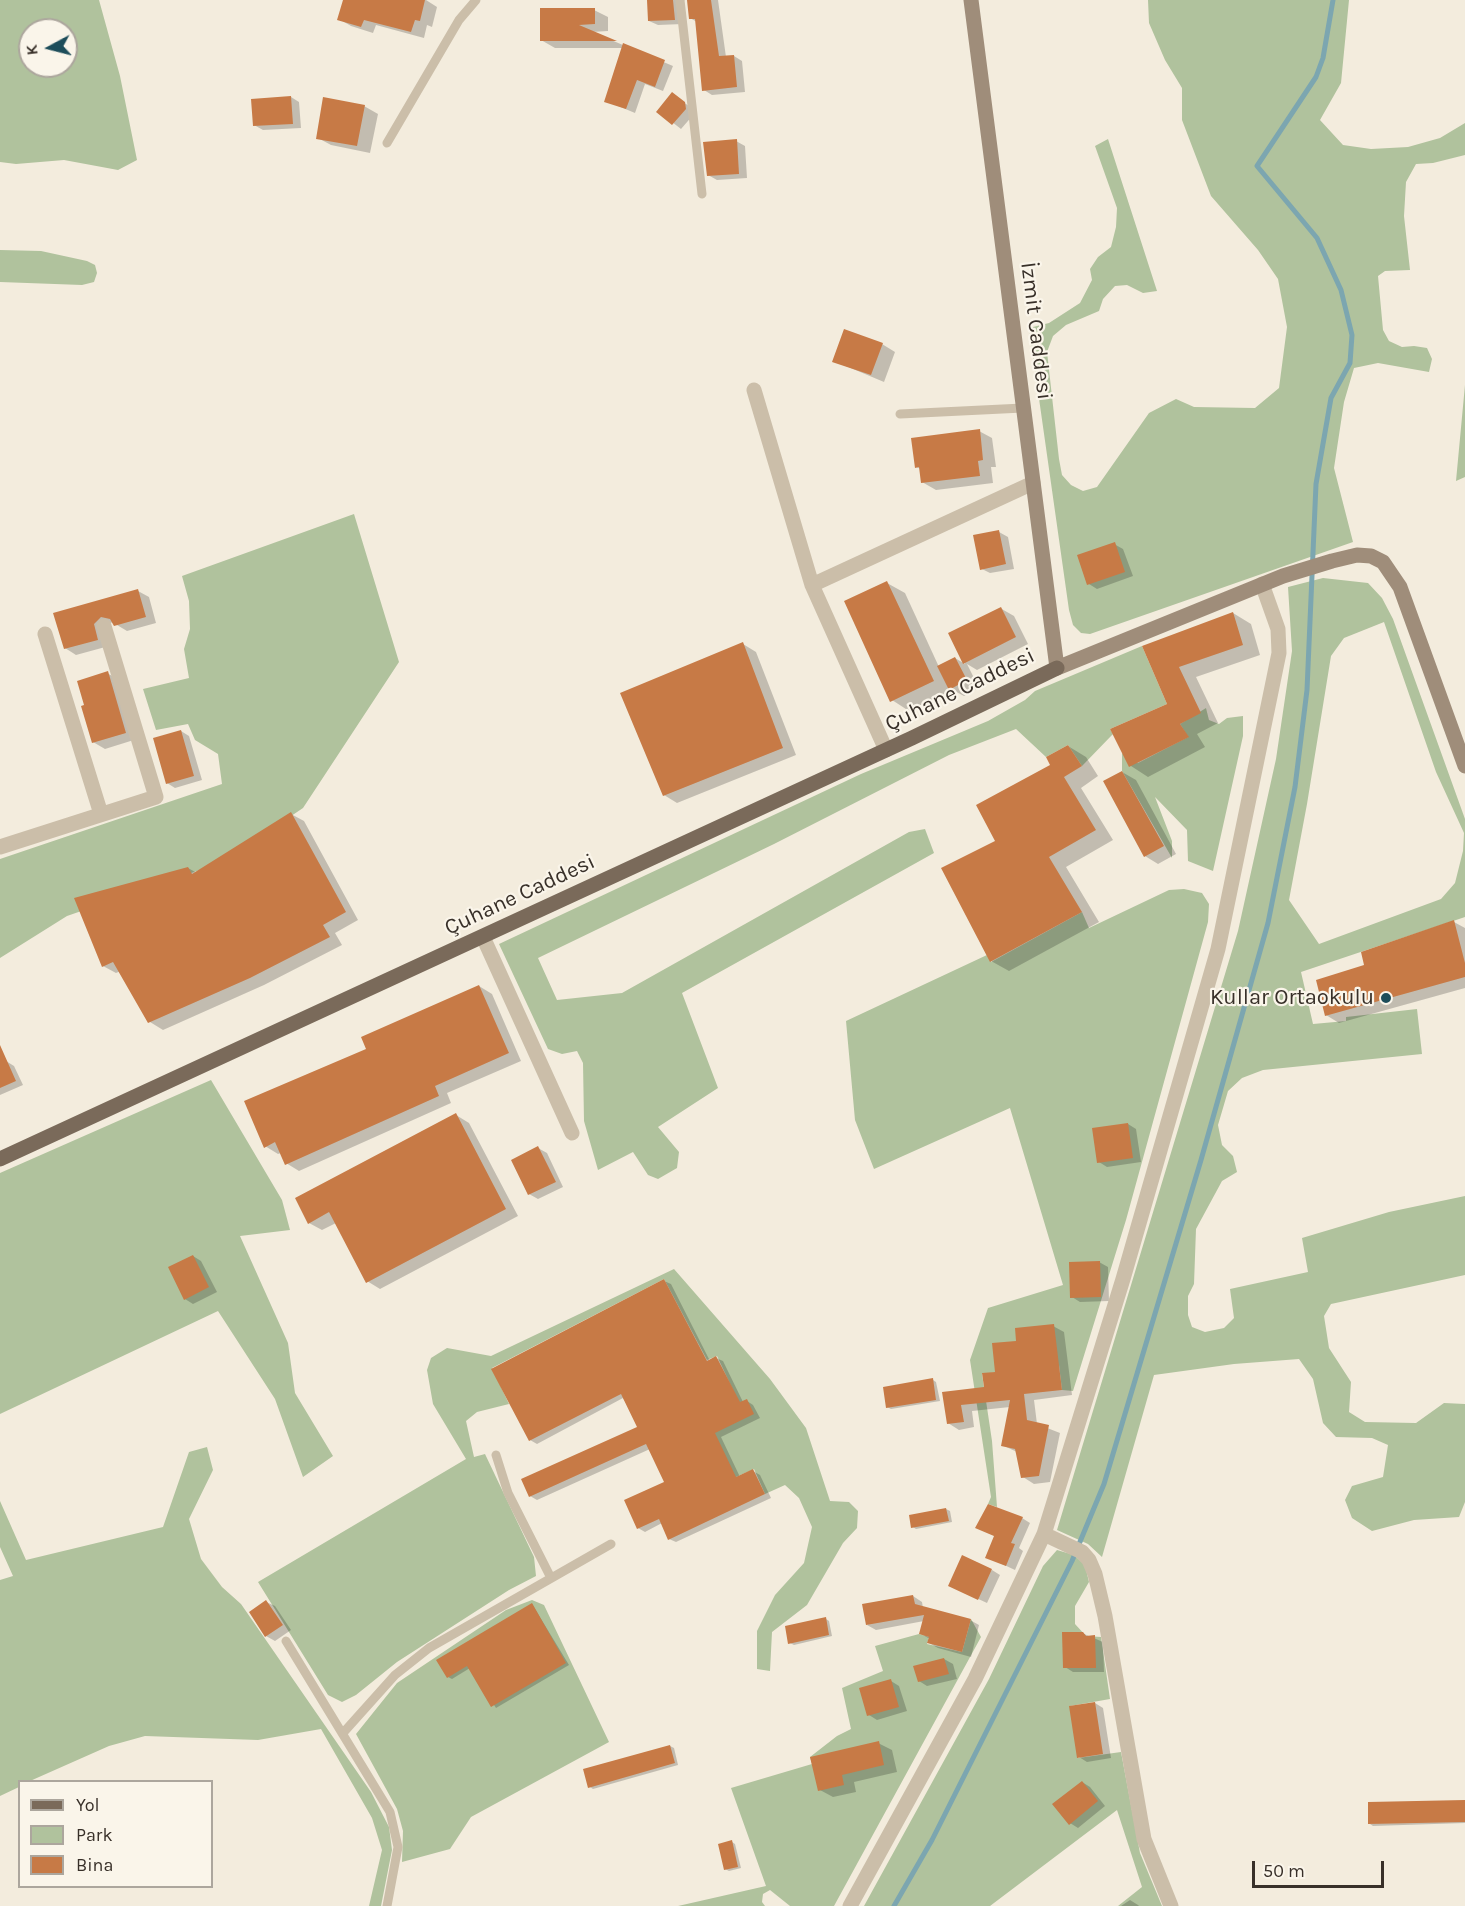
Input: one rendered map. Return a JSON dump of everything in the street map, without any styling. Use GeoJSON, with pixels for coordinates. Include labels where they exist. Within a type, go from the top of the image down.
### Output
{"type":"FeatureCollection","features":[{"type":"Feature","properties":{"kind":"main road","name":"İzmit Caddesi"},"geometry":{"type":"LineString","coordinates":[[971,0],[1057,668]]}},
{"type":"Feature","properties":{"kind":"main road"},"geometry":{"type":"LineString","coordinates":[[1057,668],[1283,576],[1357,555],[1371,556],[1383,562],[1400,587],[1465,766]]}},
{"type":"Feature","properties":{"kind":"main road","name":"Çuhane Caddesi"},"geometry":{"type":"LineString","coordinates":[[0,1159],[886,750],[1057,668]]}},
{"type":"Feature","properties":{"kind":"street"},"geometry":{"type":"LineString","coordinates":[[754,390],[812,585],[886,750]]}},
{"type":"Feature","properties":{"kind":"street"},"geometry":{"type":"LineString","coordinates":[[812,585],[1033,483]]}},
{"type":"Feature","properties":{"kind":"street"},"geometry":{"type":"LineString","coordinates":[[850,1906],[975,1678],[1044,1534],[1122,1280],[1218,949],[1280,653],[1278,629],[1262,584]]}},
{"type":"Feature","properties":{"kind":"street"},"geometry":{"type":"LineString","coordinates":[[0,848],[156,797],[104,626]]}},
{"type":"Feature","properties":{"kind":"street"},"geometry":{"type":"LineString","coordinates":[[45,634],[100,814]]}},
{"type":"Feature","properties":{"kind":"street"},"geometry":{"type":"LineString","coordinates":[[483,937],[572,1134]]}},
{"type":"Feature","properties":{"kind":"street"},"geometry":{"type":"LineString","coordinates":[[1044,1534],[1082,1552],[1089,1560],[1100,1591],[1144,1839],[1171,1906]]}},
{"type":"Feature","properties":{"kind":"lane"},"geometry":{"type":"LineString","coordinates":[[387,143],[459,20],[476,0]]}},
{"type":"Feature","properties":{"kind":"lane"},"geometry":{"type":"LineString","coordinates":[[680,0],[702,194]]}},
{"type":"Feature","properties":{"kind":"lane"},"geometry":{"type":"LineString","coordinates":[[900,414],[1023,408]]}},
{"type":"Feature","properties":{"kind":"lane"},"geometry":{"type":"LineString","coordinates":[[496,1455],[508,1493],[550,1576]]}},
{"type":"Feature","properties":{"kind":"lane"},"geometry":{"type":"LineString","coordinates":[[343,1733],[395,1675],[429,1648],[550,1576],[611,1544]]}},
{"type":"Feature","properties":{"kind":"lane"},"geometry":{"type":"LineString","coordinates":[[286,1641],[382,1796],[398,1837],[398,1857],[387,1906]]}},
{"type":"Feature","properties":{"kind":"green space"},"geometry":{"type":"Polygon","coordinates":[[[0,0],[99,0],[120,76],[137,160],[118,170],[64,160],[16,164],[0,162],[0,0]]]}},
{"type":"Feature","properties":{"kind":"green space"},"geometry":{"type":"Polygon","coordinates":[[[1148,0],[1349,0],[1341,83],[1320,120],[1343,145],[1371,149],[1408,147],[1440,138],[1465,123],[1465,155],[1433,163],[1416,164],[1406,182],[1404,216],[1410,270],[1385,271],[1378,276],[1383,330],[1389,341],[1402,347],[1427,348],[1432,359],[1429,372],[1378,363],[1354,368],[1344,402],[1334,468],[1353,542],[1090,634],[1081,633],[1073,625],[1069,610],[1029,328],[1049,323],[1080,303],[1092,280],[1090,269],[1098,257],[1111,247],[1116,227],[1117,208],[1095,146],[1108,139],[1157,291],[1143,293],[1127,285],[1115,286],[1103,299],[1099,311],[1066,325],[1053,336],[1047,352],[1059,459],[1062,475],[1071,485],[1083,491],[1097,487],[1149,413],[1176,399],[1194,407],[1255,408],[1279,388],[1287,327],[1278,279],[1258,250],[1211,196],[1182,120],[1182,88],[1165,60],[1149,23],[1148,0]]]}},
{"type":"Feature","properties":{"kind":"green space"},"geometry":{"type":"Polygon","coordinates":[[[0,250],[41,251],[87,261],[95,265],[97,273],[94,282],[82,285],[0,282],[0,250]]]}},
{"type":"Feature","properties":{"kind":"green space"},"geometry":{"type":"Polygon","coordinates":[[[1465,385],[1465,477],[1456,481],[1465,385]]]}},
{"type":"Feature","properties":{"kind":"green space"},"geometry":{"type":"Polygon","coordinates":[[[354,514],[399,662],[303,808],[223,862],[67,916],[0,958],[0,859],[222,784],[218,754],[195,740],[188,724],[156,730],[143,689],[189,678],[184,649],[190,629],[189,601],[182,576],[354,514]]]}},
{"type":"Feature","properties":{"kind":"green space"},"geometry":{"type":"Polygon","coordinates":[[[1323,578],[1368,583],[1382,598],[1393,619],[1465,819],[1465,917],[1301,972],[1313,1024],[1346,1021],[1346,1017],[1417,1009],[1422,1054],[1263,1070],[1242,1078],[1228,1091],[1218,1125],[1222,1145],[1233,1156],[1237,1172],[1222,1181],[1196,1229],[1194,1284],[1188,1296],[1188,1315],[1192,1327],[1205,1332],[1224,1328],[1234,1318],[1230,1289],[1308,1272],[1302,1238],[1389,1212],[1465,1196],[1465,1275],[1331,1304],[1324,1316],[1329,1348],[1351,1382],[1349,1412],[1365,1422],[1416,1423],[1444,1403],[1465,1404],[1465,1502],[1459,1517],[1414,1520],[1372,1531],[1352,1518],[1345,1500],[1352,1486],[1383,1477],[1388,1445],[1372,1438],[1336,1437],[1323,1423],[1313,1379],[1299,1359],[1234,1364],[1154,1375],[1102,1557],[1088,1544],[1057,1530],[1238,931],[1276,759],[1292,651],[1288,587],[1323,578]],[[1384,622],[1344,638],[1331,656],[1289,900],[1319,944],[1441,899],[1455,883],[1463,851],[1464,833],[1436,772],[1384,622]]]}},
{"type":"Feature","properties":{"kind":"green space"},"geometry":{"type":"Polygon","coordinates":[[[1142,646],[1167,704],[1110,729],[1113,734],[1082,766],[1068,745],[1046,757],[1016,729],[949,755],[774,844],[538,958],[557,1000],[622,993],[909,832],[925,829],[934,853],[682,993],[718,1088],[658,1127],[679,1152],[677,1168],[658,1179],[648,1175],[633,1152],[598,1170],[584,1121],[583,1063],[577,1051],[562,1054],[548,1049],[499,944],[861,774],[988,721],[1025,700],[1035,691],[1142,646]]]}},
{"type":"Feature","properties":{"kind":"green space"},"geometry":{"type":"Polygon","coordinates":[[[1206,708],[1209,720],[1219,724],[1227,718],[1243,716],[1243,736],[1213,871],[1188,861],[1187,830],[1155,797],[1172,841],[1172,858],[1122,771],[1122,753],[1138,763],[1188,737],[1180,724],[1206,708]]]}},
{"type":"Feature","properties":{"kind":"green space"},"geometry":{"type":"Polygon","coordinates":[[[1184,889],[1202,893],[1209,904],[1208,922],[1126,1220],[1073,1391],[1062,1390],[1059,1365],[982,1374],[992,1441],[997,1507],[988,1504],[991,1497],[970,1360],[988,1308],[1063,1285],[1010,1108],[874,1169],[855,1120],[846,1021],[987,955],[991,962],[1082,912],[1089,928],[1169,890],[1184,889]]]}},
{"type":"Feature","properties":{"kind":"green space"},"geometry":{"type":"Polygon","coordinates":[[[211,1080],[282,1200],[290,1230],[240,1236],[288,1343],[295,1393],[333,1456],[303,1477],[275,1399],[218,1311],[0,1414],[0,1173],[211,1080]]]}},
{"type":"Feature","properties":{"kind":"green space"},"geometry":{"type":"Polygon","coordinates":[[[674,1269],[770,1379],[806,1428],[830,1501],[849,1502],[858,1511],[857,1528],[843,1543],[807,1605],[772,1632],[770,1671],[757,1669],[757,1631],[775,1595],[804,1563],[812,1527],[799,1498],[785,1485],[765,1494],[754,1469],[736,1477],[665,1481],[739,1403],[717,1356],[707,1360],[664,1279],[492,1368],[509,1404],[477,1412],[466,1421],[474,1457],[485,1454],[534,1557],[536,1576],[509,1590],[397,1662],[356,1695],[342,1702],[328,1695],[258,1582],[466,1459],[433,1404],[427,1370],[431,1358],[447,1348],[491,1356],[674,1269]]]}},
{"type":"Feature","properties":{"kind":"green space"},"geometry":{"type":"Polygon","coordinates":[[[207,1447],[213,1470],[189,1519],[201,1559],[222,1587],[241,1604],[371,1792],[389,1827],[392,1850],[381,1906],[369,1906],[382,1850],[372,1818],[321,1729],[258,1740],[145,1736],[109,1746],[32,1780],[18,1780],[18,1787],[0,1796],[0,1580],[13,1576],[0,1547],[0,1501],[26,1560],[163,1527],[189,1452],[207,1447]]]}},
{"type":"Feature","properties":{"kind":"green space"},"geometry":{"type":"Polygon","coordinates":[[[1057,1550],[1074,1555],[1085,1565],[1089,1582],[1075,1606],[1075,1624],[1086,1636],[1101,1637],[1110,1699],[1070,1706],[1078,1758],[1121,1752],[1140,1853],[1162,1906],[1118,1906],[1142,1887],[1117,1810],[990,1906],[864,1906],[989,1679],[1043,1566],[1057,1550]]]}},
{"type":"Feature","properties":{"kind":"green space"},"geometry":{"type":"Polygon","coordinates":[[[532,1600],[544,1605],[609,1742],[471,1817],[450,1849],[402,1862],[403,1831],[397,1809],[356,1734],[397,1683],[506,1610],[532,1600]]]}},
{"type":"Feature","properties":{"kind":"green space"},"geometry":{"type":"Polygon","coordinates":[[[971,1619],[981,1637],[834,1906],[790,1906],[770,1890],[763,1894],[762,1902],[765,1906],[678,1906],[766,1886],[731,1788],[812,1764],[810,1757],[837,1736],[851,1729],[842,1688],[883,1671],[875,1646],[919,1634],[929,1637],[927,1644],[962,1652],[971,1619]]]}},
{"type":"Feature","properties":{"kind":"building"},"geometry":{"type":"Polygon","coordinates":[[[343,0],[425,0],[420,21],[415,20],[411,32],[364,20],[361,27],[337,20],[343,0]]]}},
{"type":"Feature","properties":{"kind":"building"},"geometry":{"type":"Polygon","coordinates":[[[647,0],[673,0],[675,20],[648,21],[647,0]]]}},
{"type":"Feature","properties":{"kind":"building"},"geometry":{"type":"Polygon","coordinates":[[[687,0],[711,0],[719,56],[734,55],[737,87],[702,91],[695,19],[689,19],[687,0]]]}},
{"type":"Feature","properties":{"kind":"building"},"geometry":{"type":"Polygon","coordinates":[[[540,8],[595,8],[595,24],[579,25],[617,41],[540,41],[540,8]]]}},
{"type":"Feature","properties":{"kind":"building"},"geometry":{"type":"Polygon","coordinates":[[[623,43],[665,60],[655,87],[637,80],[626,109],[604,102],[623,43]]]}},
{"type":"Feature","properties":{"kind":"building"},"geometry":{"type":"Polygon","coordinates":[[[672,92],[685,102],[686,109],[672,125],[656,112],[672,92]]]}},
{"type":"Feature","properties":{"kind":"building"},"geometry":{"type":"Polygon","coordinates":[[[291,96],[293,124],[253,126],[251,99],[291,96]]]}},
{"type":"Feature","properties":{"kind":"building"},"geometry":{"type":"Polygon","coordinates":[[[323,97],[365,105],[357,146],[316,139],[323,97]]]}},
{"type":"Feature","properties":{"kind":"building"},"geometry":{"type":"Polygon","coordinates":[[[737,139],[739,174],[707,176],[703,142],[737,139]]]}},
{"type":"Feature","properties":{"kind":"building"},"geometry":{"type":"Polygon","coordinates":[[[844,329],[883,343],[871,375],[832,362],[844,329]]]}},
{"type":"Feature","properties":{"kind":"building"},"geometry":{"type":"Polygon","coordinates":[[[980,429],[983,460],[978,461],[980,476],[921,483],[919,467],[915,468],[911,438],[980,429]]]}},
{"type":"Feature","properties":{"kind":"building"},"geometry":{"type":"Polygon","coordinates":[[[999,530],[1006,564],[980,570],[973,535],[999,530]]]}},
{"type":"Feature","properties":{"kind":"building"},"geometry":{"type":"Polygon","coordinates":[[[1115,542],[1125,572],[1087,585],[1077,555],[1115,542]]]}},
{"type":"Feature","properties":{"kind":"building"},"geometry":{"type":"Polygon","coordinates":[[[887,581],[934,681],[890,702],[844,601],[887,581]]]}},
{"type":"Feature","properties":{"kind":"building"},"geometry":{"type":"Polygon","coordinates":[[[138,589],[146,617],[114,626],[110,619],[101,617],[94,624],[98,640],[64,649],[53,613],[138,589]]]}},
{"type":"Feature","properties":{"kind":"building"},"geometry":{"type":"Polygon","coordinates":[[[1001,607],[1016,637],[963,664],[948,633],[1001,607]]]}},
{"type":"Feature","properties":{"kind":"building"},"geometry":{"type":"Polygon","coordinates":[[[1233,612],[1243,645],[1179,667],[1201,713],[1180,724],[1189,737],[1129,767],[1110,729],[1167,704],[1142,646],[1233,612]]]}},
{"type":"Feature","properties":{"kind":"building"},"geometry":{"type":"Polygon","coordinates":[[[743,642],[783,748],[663,796],[620,693],[743,642]]]}},
{"type":"Feature","properties":{"kind":"building"},"geometry":{"type":"Polygon","coordinates":[[[955,657],[967,680],[949,690],[937,666],[955,657]]]}},
{"type":"Feature","properties":{"kind":"building"},"geometry":{"type":"Polygon","coordinates":[[[108,671],[126,733],[92,743],[81,706],[84,705],[77,681],[108,671]]]}},
{"type":"Feature","properties":{"kind":"building"},"geometry":{"type":"Polygon","coordinates":[[[181,730],[194,776],[166,784],[153,738],[181,730]]]}},
{"type":"Feature","properties":{"kind":"building"},"geometry":{"type":"Polygon","coordinates":[[[1068,745],[1082,766],[1064,777],[1096,830],[1049,857],[1082,912],[990,962],[941,868],[995,841],[976,805],[1050,765],[1046,757],[1068,745]]]}},
{"type":"Feature","properties":{"kind":"building"},"geometry":{"type":"Polygon","coordinates":[[[1122,771],[1164,846],[1144,857],[1103,781],[1122,771]]]}},
{"type":"Feature","properties":{"kind":"building"},"geometry":{"type":"Polygon","coordinates":[[[291,812],[346,912],[323,925],[330,937],[250,978],[148,1023],[113,962],[102,967],[74,898],[188,867],[192,874],[291,812]]]}},
{"type":"Feature","properties":{"kind":"building"},"geometry":{"type":"Polygon","coordinates":[[[1454,920],[1465,963],[1465,977],[1325,1016],[1316,980],[1364,965],[1361,952],[1454,920]]]}},
{"type":"Feature","properties":{"kind":"building"},"geometry":{"type":"Polygon","coordinates":[[[479,985],[509,1053],[435,1086],[439,1096],[285,1165],[275,1142],[264,1148],[244,1101],[366,1049],[361,1037],[479,985]]]}},
{"type":"Feature","properties":{"kind":"building"},"geometry":{"type":"Polygon","coordinates":[[[0,1045],[16,1081],[0,1088],[0,1045]]]}},
{"type":"Feature","properties":{"kind":"building"},"geometry":{"type":"Polygon","coordinates":[[[456,1113],[506,1209],[366,1283],[329,1212],[308,1224],[295,1198],[456,1113]]]}},
{"type":"Feature","properties":{"kind":"building"},"geometry":{"type":"Polygon","coordinates":[[[1128,1123],[1133,1158],[1097,1163],[1092,1128],[1128,1123]]]}},
{"type":"Feature","properties":{"kind":"building"},"geometry":{"type":"Polygon","coordinates":[[[538,1146],[556,1182],[528,1195],[511,1160],[538,1146]]]}},
{"type":"Feature","properties":{"kind":"building"},"geometry":{"type":"Polygon","coordinates":[[[193,1255],[209,1287],[184,1300],[168,1267],[193,1255]]]}},
{"type":"Feature","properties":{"kind":"building"},"geometry":{"type":"Polygon","coordinates":[[[1100,1261],[1101,1297],[1070,1298],[1069,1262],[1100,1261]]]}},
{"type":"Feature","properties":{"kind":"building"},"geometry":{"type":"Polygon","coordinates":[[[664,1279],[707,1361],[716,1356],[740,1402],[747,1399],[754,1414],[715,1433],[736,1477],[753,1469],[765,1494],[668,1540],[659,1519],[637,1529],[624,1500],[664,1482],[646,1444],[529,1497],[521,1479],[637,1427],[621,1394],[529,1441],[491,1369],[664,1279]]]}},
{"type":"Feature","properties":{"kind":"building"},"geometry":{"type":"Polygon","coordinates":[[[1054,1324],[1062,1390],[1024,1394],[1027,1420],[1049,1425],[1039,1476],[1021,1478],[1015,1449],[1001,1446],[1010,1400],[961,1405],[964,1422],[947,1424],[942,1392],[984,1387],[982,1373],[995,1372],[992,1343],[1016,1341],[1015,1328],[1054,1324]]]}},
{"type":"Feature","properties":{"kind":"building"},"geometry":{"type":"Polygon","coordinates":[[[933,1378],[936,1400],[886,1408],[883,1387],[933,1378]]]}},
{"type":"Feature","properties":{"kind":"building"},"geometry":{"type":"Polygon","coordinates":[[[988,1504],[1023,1517],[1011,1543],[1015,1544],[1006,1566],[985,1558],[994,1536],[975,1528],[988,1504]]]}},
{"type":"Feature","properties":{"kind":"building"},"geometry":{"type":"Polygon","coordinates":[[[946,1508],[949,1521],[911,1528],[909,1515],[946,1508]]]}},
{"type":"Feature","properties":{"kind":"building"},"geometry":{"type":"Polygon","coordinates":[[[962,1555],[992,1569],[978,1600],[948,1586],[962,1555]]]}},
{"type":"Feature","properties":{"kind":"building"},"geometry":{"type":"Polygon","coordinates":[[[913,1595],[915,1604],[971,1619],[962,1652],[927,1643],[929,1637],[919,1634],[924,1615],[866,1625],[862,1604],[913,1595]]]}},
{"type":"Feature","properties":{"kind":"building"},"geometry":{"type":"Polygon","coordinates":[[[266,1600],[283,1625],[265,1637],[249,1612],[266,1600]]]}},
{"type":"Feature","properties":{"kind":"building"},"geometry":{"type":"Polygon","coordinates":[[[532,1603],[566,1663],[491,1707],[467,1666],[447,1678],[436,1660],[532,1603]]]}},
{"type":"Feature","properties":{"kind":"building"},"geometry":{"type":"Polygon","coordinates":[[[826,1617],[829,1635],[788,1644],[785,1626],[826,1617]]]}},
{"type":"Feature","properties":{"kind":"building"},"geometry":{"type":"Polygon","coordinates":[[[1062,1632],[1083,1632],[1086,1636],[1095,1635],[1096,1668],[1063,1668],[1062,1632]]]}},
{"type":"Feature","properties":{"kind":"building"},"geometry":{"type":"Polygon","coordinates":[[[944,1658],[949,1674],[918,1682],[913,1666],[944,1658]]]}},
{"type":"Feature","properties":{"kind":"building"},"geometry":{"type":"Polygon","coordinates":[[[891,1679],[899,1707],[867,1716],[859,1688],[891,1679]]]}},
{"type":"Feature","properties":{"kind":"building"},"geometry":{"type":"Polygon","coordinates":[[[1095,1702],[1103,1754],[1077,1758],[1069,1706],[1095,1702]]]}},
{"type":"Feature","properties":{"kind":"building"},"geometry":{"type":"Polygon","coordinates":[[[879,1741],[884,1765],[842,1775],[844,1785],[818,1791],[810,1757],[879,1741]]]}},
{"type":"Feature","properties":{"kind":"building"},"geometry":{"type":"Polygon","coordinates":[[[670,1745],[675,1763],[588,1788],[583,1769],[670,1745]]]}},
{"type":"Feature","properties":{"kind":"building"},"geometry":{"type":"Polygon","coordinates":[[[1082,1781],[1098,1801],[1069,1825],[1052,1804],[1082,1781]]]}},
{"type":"Feature","properties":{"kind":"building"},"geometry":{"type":"Polygon","coordinates":[[[1465,1800],[1465,1822],[1368,1824],[1368,1802],[1465,1800]]]}},
{"type":"Feature","properties":{"kind":"building"},"geometry":{"type":"Polygon","coordinates":[[[732,1840],[738,1867],[724,1870],[718,1844],[732,1840]]]}},
{"type":"Feature","properties":{"kind":"waterway"},"geometry":{"type":"LineString","coordinates":[[894,1906],[932,1840],[1072,1561],[1104,1484],[1201,1160],[1268,923],[1295,787],[1307,690],[1316,484],[1331,398],[1350,363],[1352,335],[1341,290],[1317,238],[1257,166],[1316,77],[1323,58],[1333,0]]}},
{"type":"Feature","properties":{"kind":"place","name":"Kullar Ortaokulu"},"geometry":{"type":"Point","coordinates":[1386,998]}}]}
